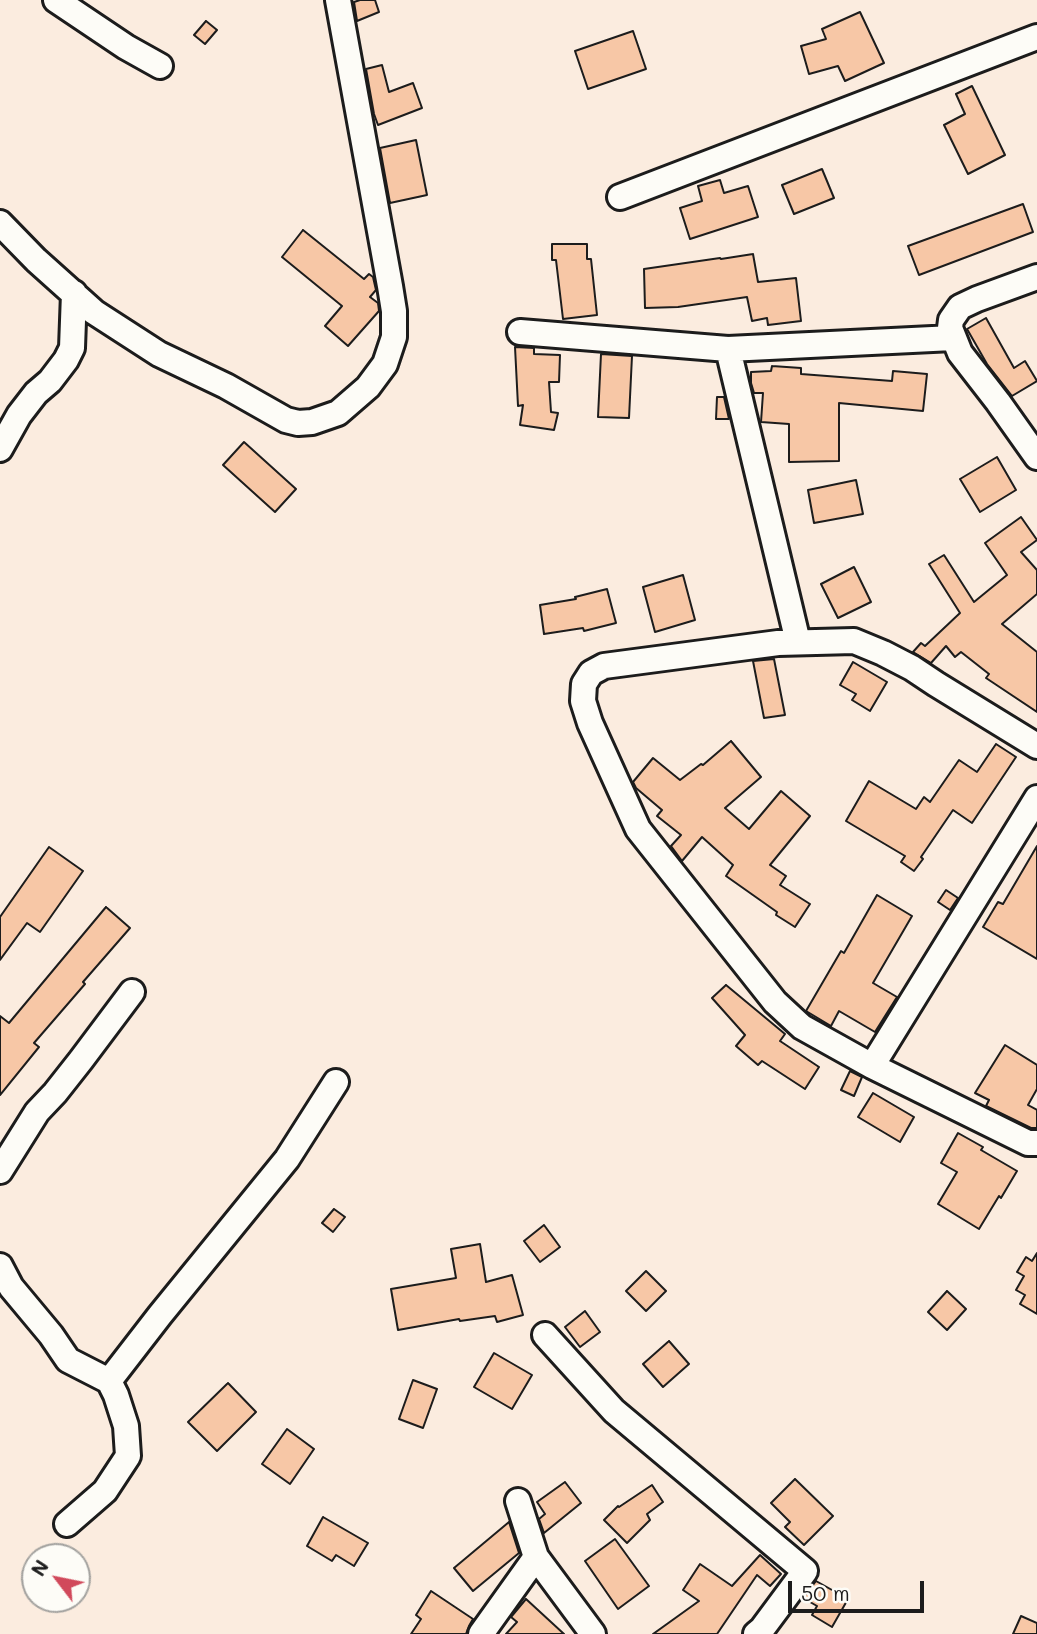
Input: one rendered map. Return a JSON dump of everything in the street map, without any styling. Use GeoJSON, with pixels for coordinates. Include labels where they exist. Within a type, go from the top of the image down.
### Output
{"type":"FeatureCollection","features":[{"type":"Feature","properties":{"kind":"street"},"geometry":{"type":"LineString","coordinates":[[56,0],[126,47],[160,66]]}},
{"type":"Feature","properties":{"kind":"street"},"geometry":{"type":"LineString","coordinates":[[0,223],[36,260],[94,312],[159,354],[226,386],[286,420],[312,422],[338,413],[369,387],[385,364],[394,337],[394,311],[338,0]]}},
{"type":"Feature","properties":{"kind":"street"},"geometry":{"type":"LineString","coordinates":[[621,197],[1037,37]]}},
{"type":"Feature","properties":{"kind":"street"},"geometry":{"type":"LineString","coordinates":[[1037,277],[960,307],[951,320],[950,328],[960,353],[1037,457]]}},
{"type":"Feature","properties":{"kind":"street"},"geometry":{"type":"LineString","coordinates":[[0,449],[19,415],[36,393],[50,381],[72,348],[74,293]]}},
{"type":"Feature","properties":{"kind":"street"},"geometry":{"type":"LineString","coordinates":[[520,332],[728,349],[953,338]]}},
{"type":"Feature","properties":{"kind":"street"},"geometry":{"type":"LineString","coordinates":[[728,349],[798,642]]}},
{"type":"Feature","properties":{"kind":"street"},"geometry":{"type":"LineString","coordinates":[[1037,746],[912,668],[854,642],[778,643],[604,666],[592,673],[584,684],[583,701],[590,723],[638,829],[775,1002],[802,1027],[872,1066],[1028,1143],[1037,1143]]}},
{"type":"Feature","properties":{"kind":"street"},"geometry":{"type":"LineString","coordinates":[[872,1066],[1037,798]]}},
{"type":"Feature","properties":{"kind":"street"},"geometry":{"type":"LineString","coordinates":[[0,1171],[8,1140],[73,1071],[132,992]]}},
{"type":"Feature","properties":{"kind":"street"},"geometry":{"type":"LineString","coordinates":[[109,1381],[287,1159],[337,1082]]}},
{"type":"Feature","properties":{"kind":"street"},"geometry":{"type":"LineString","coordinates":[[0,1266],[11,1287],[68,1360],[109,1381],[126,1426],[128,1456],[105,1491],[67,1524]]}},
{"type":"Feature","properties":{"kind":"street"},"geometry":{"type":"LineString","coordinates":[[545,1335],[614,1411],[805,1571],[764,1632]]}},
{"type":"Feature","properties":{"kind":"street"},"geometry":{"type":"LineString","coordinates":[[518,1501],[536,1557],[593,1634]]}},
{"type":"Feature","properties":{"kind":"street"},"geometry":{"type":"LineString","coordinates":[[481,1634],[536,1557]]}},
{"type":"Feature","properties":{"kind":"building"},"geometry":{"type":"Polygon","coordinates":[[[375,0],[379,12],[357,21],[354,2],[375,0]]]}},
{"type":"Feature","properties":{"kind":"building"},"geometry":{"type":"Polygon","coordinates":[[[860,12],[884,63],[845,81],[838,66],[809,74],[801,46],[826,39],[822,29],[860,12]]]}},
{"type":"Feature","properties":{"kind":"building"},"geometry":{"type":"Polygon","coordinates":[[[206,21],[217,30],[205,44],[194,35],[206,21]]]}},
{"type":"Feature","properties":{"kind":"building"},"geometry":{"type":"Polygon","coordinates":[[[633,31],[646,69],[588,89],[575,51],[633,31]]]}},
{"type":"Feature","properties":{"kind":"building"},"geometry":{"type":"Polygon","coordinates":[[[382,65],[389,92],[413,83],[422,108],[378,125],[366,69],[382,65]]]}},
{"type":"Feature","properties":{"kind":"building"},"geometry":{"type":"Polygon","coordinates":[[[972,86],[1005,155],[968,174],[944,125],[965,114],[956,94],[972,86]]]}},
{"type":"Feature","properties":{"kind":"building"},"geometry":{"type":"Polygon","coordinates":[[[416,140],[427,195],[390,203],[380,148],[416,140]]]}},
{"type":"Feature","properties":{"kind":"building"},"geometry":{"type":"Polygon","coordinates":[[[822,169],[834,198],[794,214],[782,185],[822,169]]]}},
{"type":"Feature","properties":{"kind":"building"},"geometry":{"type":"Polygon","coordinates":[[[720,180],[724,193],[748,186],[758,217],[690,239],[680,208],[702,201],[698,186],[720,180]]]}},
{"type":"Feature","properties":{"kind":"building"},"geometry":{"type":"Polygon","coordinates":[[[1023,204],[1033,232],[919,275],[908,246],[1023,204]]]}},
{"type":"Feature","properties":{"kind":"building"},"geometry":{"type":"Polygon","coordinates":[[[303,230],[364,279],[369,274],[373,277],[376,290],[370,297],[378,303],[379,311],[348,346],[325,326],[342,306],[282,257],[303,230]]]}},
{"type":"Feature","properties":{"kind":"building"},"geometry":{"type":"Polygon","coordinates":[[[552,244],[587,244],[597,315],[563,319],[556,260],[552,260],[552,244]]]}},
{"type":"Feature","properties":{"kind":"building"},"geometry":{"type":"Polygon","coordinates":[[[753,254],[758,282],[796,278],[801,321],[768,325],[767,318],[752,321],[747,297],[678,307],[645,308],[644,269],[753,254]]]}},
{"type":"Feature","properties":{"kind":"building"},"geometry":{"type":"Polygon","coordinates":[[[986,318],[1014,368],[1025,361],[1037,381],[1012,396],[987,364],[967,329],[986,318]]]}},
{"type":"Feature","properties":{"kind":"building"},"geometry":{"type":"Polygon","coordinates":[[[515,347],[534,348],[534,354],[560,355],[559,382],[549,382],[551,412],[558,413],[554,430],[520,425],[523,405],[518,406],[515,347]]]}},
{"type":"Feature","properties":{"kind":"building"},"geometry":{"type":"Polygon","coordinates":[[[601,354],[632,356],[629,418],[598,417],[601,354]]]}},
{"type":"Feature","properties":{"kind":"building"},"geometry":{"type":"Polygon","coordinates":[[[772,366],[801,368],[801,374],[892,381],[893,371],[927,374],[923,411],[839,403],[839,461],[789,462],[789,424],[761,422],[763,393],[754,393],[751,383],[751,372],[771,371],[772,366]]]}},
{"type":"Feature","properties":{"kind":"building"},"geometry":{"type":"Polygon","coordinates":[[[717,397],[724,397],[729,419],[716,419],[717,397]]]}},
{"type":"Feature","properties":{"kind":"building"},"geometry":{"type":"Polygon","coordinates":[[[244,442],[296,489],[275,512],[223,465],[244,442]]]}},
{"type":"Feature","properties":{"kind":"building"},"geometry":{"type":"Polygon","coordinates":[[[997,457],[1016,490],[980,512],[960,479],[997,457]]]}},
{"type":"Feature","properties":{"kind":"building"},"geometry":{"type":"Polygon","coordinates":[[[856,480],[863,514],[814,523],[808,490],[856,480]]]}},
{"type":"Feature","properties":{"kind":"building"},"geometry":{"type":"Polygon","coordinates":[[[1021,517],[1037,540],[1021,552],[1037,570],[1037,594],[1002,624],[1037,652],[1037,712],[986,678],[989,674],[961,652],[955,657],[946,646],[931,663],[913,652],[921,643],[925,646],[960,613],[929,564],[944,555],[974,602],[1007,575],[985,543],[1021,517]]]}},
{"type":"Feature","properties":{"kind":"building"},"geometry":{"type":"Polygon","coordinates":[[[854,567],[871,602],[838,618],[821,584],[854,567]]]}},
{"type":"Feature","properties":{"kind":"building"},"geometry":{"type":"Polygon","coordinates":[[[683,575],[695,620],[655,632],[643,587],[683,575]]]}},
{"type":"Feature","properties":{"kind":"building"},"geometry":{"type":"Polygon","coordinates":[[[607,589],[616,623],[584,631],[583,628],[544,634],[540,605],[576,599],[575,597],[607,589]]]}},
{"type":"Feature","properties":{"kind":"building"},"geometry":{"type":"Polygon","coordinates":[[[774,659],[785,715],[764,718],[753,661],[774,659]]]}},
{"type":"Feature","properties":{"kind":"building"},"geometry":{"type":"Polygon","coordinates":[[[853,662],[887,682],[870,711],[852,700],[856,694],[840,685],[853,662]]]}},
{"type":"Feature","properties":{"kind":"building"},"geometry":{"type":"Polygon","coordinates":[[[731,741],[761,777],[725,808],[749,829],[781,791],[810,816],[770,865],[786,876],[780,885],[810,904],[795,927],[726,876],[733,865],[702,837],[682,861],[671,846],[681,835],[657,816],[662,810],[636,788],[633,782],[653,758],[680,780],[731,741]]]}},
{"type":"Feature","properties":{"kind":"building"},"geometry":{"type":"Polygon","coordinates":[[[996,744],[1016,757],[972,823],[953,810],[914,871],[901,862],[905,856],[846,821],[869,781],[916,809],[924,797],[930,802],[959,760],[977,772],[996,744]]]}},
{"type":"Feature","properties":{"kind":"building"},"geometry":{"type":"Polygon","coordinates":[[[1037,846],[1037,959],[983,927],[998,902],[1003,904],[1037,846]]]}},
{"type":"Feature","properties":{"kind":"building"},"geometry":{"type":"Polygon","coordinates":[[[49,847],[83,871],[40,932],[27,923],[0,960],[0,917],[49,847]]]}},
{"type":"Feature","properties":{"kind":"building"},"geometry":{"type":"Polygon","coordinates":[[[946,890],[958,898],[950,910],[938,902],[946,890]]]}},
{"type":"Feature","properties":{"kind":"building"},"geometry":{"type":"Polygon","coordinates":[[[877,895],[912,916],[873,983],[897,997],[875,1032],[839,1011],[831,1026],[806,1011],[841,951],[844,953],[877,895]]]}},
{"type":"Feature","properties":{"kind":"building"},"geometry":{"type":"Polygon","coordinates":[[[106,907],[130,928],[34,1043],[39,1047],[0,1095],[0,1016],[9,1023],[106,907]]]}},
{"type":"Feature","properties":{"kind":"building"},"geometry":{"type":"Polygon","coordinates":[[[726,985],[785,1034],[780,1041],[819,1067],[805,1089],[762,1061],[758,1065],[736,1046],[745,1035],[712,998],[726,985]]]}},
{"type":"Feature","properties":{"kind":"building"},"geometry":{"type":"Polygon","coordinates":[[[1005,1045],[1037,1065],[1037,1089],[1028,1105],[1037,1110],[1037,1128],[1031,1128],[986,1106],[989,1100],[975,1093],[1005,1045]]]}},
{"type":"Feature","properties":{"kind":"building"},"geometry":{"type":"Polygon","coordinates":[[[850,1071],[862,1077],[854,1096],[841,1090],[850,1071]]]}},
{"type":"Feature","properties":{"kind":"building"},"geometry":{"type":"Polygon","coordinates":[[[873,1093],[914,1117],[900,1142],[858,1117],[873,1093]]]}},
{"type":"Feature","properties":{"kind":"building"},"geometry":{"type":"Polygon","coordinates":[[[958,1133],[1017,1171],[979,1229],[938,1204],[957,1172],[941,1163],[958,1133]]]}},
{"type":"Feature","properties":{"kind":"building"},"geometry":{"type":"Polygon","coordinates":[[[334,1209],[345,1217],[333,1232],[322,1223],[334,1209]]]}},
{"type":"Feature","properties":{"kind":"building"},"geometry":{"type":"Polygon","coordinates":[[[544,1225],[560,1247],[540,1262],[524,1241],[544,1225]]]}},
{"type":"Feature","properties":{"kind":"building"},"geometry":{"type":"Polygon","coordinates":[[[480,1244],[486,1282],[512,1275],[523,1315],[497,1322],[495,1316],[459,1319],[398,1330],[391,1289],[456,1278],[451,1249],[480,1244]]]}},
{"type":"Feature","properties":{"kind":"building"},"geometry":{"type":"Polygon","coordinates":[[[1037,1253],[1037,1314],[1020,1304],[1025,1295],[1016,1290],[1024,1276],[1017,1272],[1026,1257],[1032,1261],[1037,1253]]]}},
{"type":"Feature","properties":{"kind":"building"},"geometry":{"type":"Polygon","coordinates":[[[646,1271],[666,1291],[646,1311],[626,1291],[646,1271]]]}},
{"type":"Feature","properties":{"kind":"building"},"geometry":{"type":"Polygon","coordinates":[[[947,1291],[966,1309],[947,1330],[928,1312],[947,1291]]]}},
{"type":"Feature","properties":{"kind":"building"},"geometry":{"type":"Polygon","coordinates":[[[585,1311],[600,1332],[580,1347],[565,1327],[585,1311]]]}},
{"type":"Feature","properties":{"kind":"building"},"geometry":{"type":"Polygon","coordinates":[[[669,1341],[689,1364],[663,1387],[643,1364],[669,1341]]]}},
{"type":"Feature","properties":{"kind":"building"},"geometry":{"type":"Polygon","coordinates":[[[494,1353],[532,1375],[512,1409],[474,1387],[494,1353]]]}},
{"type":"Feature","properties":{"kind":"building"},"geometry":{"type":"Polygon","coordinates":[[[413,1380],[437,1389],[423,1428],[399,1419],[413,1380]]]}},
{"type":"Feature","properties":{"kind":"building"},"geometry":{"type":"Polygon","coordinates":[[[228,1383],[256,1412],[217,1451],[188,1422],[228,1383]]]}},
{"type":"Feature","properties":{"kind":"building"},"geometry":{"type":"Polygon","coordinates":[[[287,1429],[314,1449],[290,1484],[262,1464],[287,1429]]]}},
{"type":"Feature","properties":{"kind":"building"},"geometry":{"type":"Polygon","coordinates":[[[795,1479],[833,1516],[804,1545],[785,1527],[790,1522],[771,1503],[795,1479]]]}},
{"type":"Feature","properties":{"kind":"building"},"geometry":{"type":"Polygon","coordinates":[[[565,1482],[581,1503],[544,1533],[539,1519],[545,1514],[537,1502],[565,1482]]]}},
{"type":"Feature","properties":{"kind":"building"},"geometry":{"type":"Polygon","coordinates":[[[652,1485],[663,1502],[647,1514],[650,1520],[627,1543],[604,1520],[618,1506],[652,1485]]]}},
{"type":"Feature","properties":{"kind":"building"},"geometry":{"type":"Polygon","coordinates":[[[323,1517],[368,1543],[354,1566],[336,1555],[332,1561],[307,1546],[323,1517]]]}},
{"type":"Feature","properties":{"kind":"building"},"geometry":{"type":"Polygon","coordinates":[[[509,1522],[519,1553],[473,1591],[454,1568],[509,1522]]]}},
{"type":"Feature","properties":{"kind":"building"},"geometry":{"type":"Polygon","coordinates":[[[615,1539],[649,1586],[618,1609],[585,1561],[615,1539]]]}},
{"type":"Feature","properties":{"kind":"building"},"geometry":{"type":"Polygon","coordinates":[[[760,1555],[781,1574],[770,1586],[757,1575],[717,1634],[653,1634],[699,1601],[683,1590],[700,1564],[732,1586],[760,1555]]]}},
{"type":"Feature","properties":{"kind":"building"},"geometry":{"type":"Polygon","coordinates":[[[816,1581],[848,1599],[832,1627],[812,1615],[817,1606],[803,1598],[816,1581]]]}},
{"type":"Feature","properties":{"kind":"building"},"geometry":{"type":"Polygon","coordinates":[[[431,1591],[473,1619],[466,1634],[411,1634],[421,1619],[416,1615],[431,1591]]]}},
{"type":"Feature","properties":{"kind":"building"},"geometry":{"type":"Polygon","coordinates":[[[526,1599],[564,1634],[506,1634],[517,1622],[511,1617],[526,1599]]]}},
{"type":"Feature","properties":{"kind":"building"},"geometry":{"type":"Polygon","coordinates":[[[1021,1616],[1037,1623],[1037,1634],[1013,1634],[1021,1616]]]}}]}
